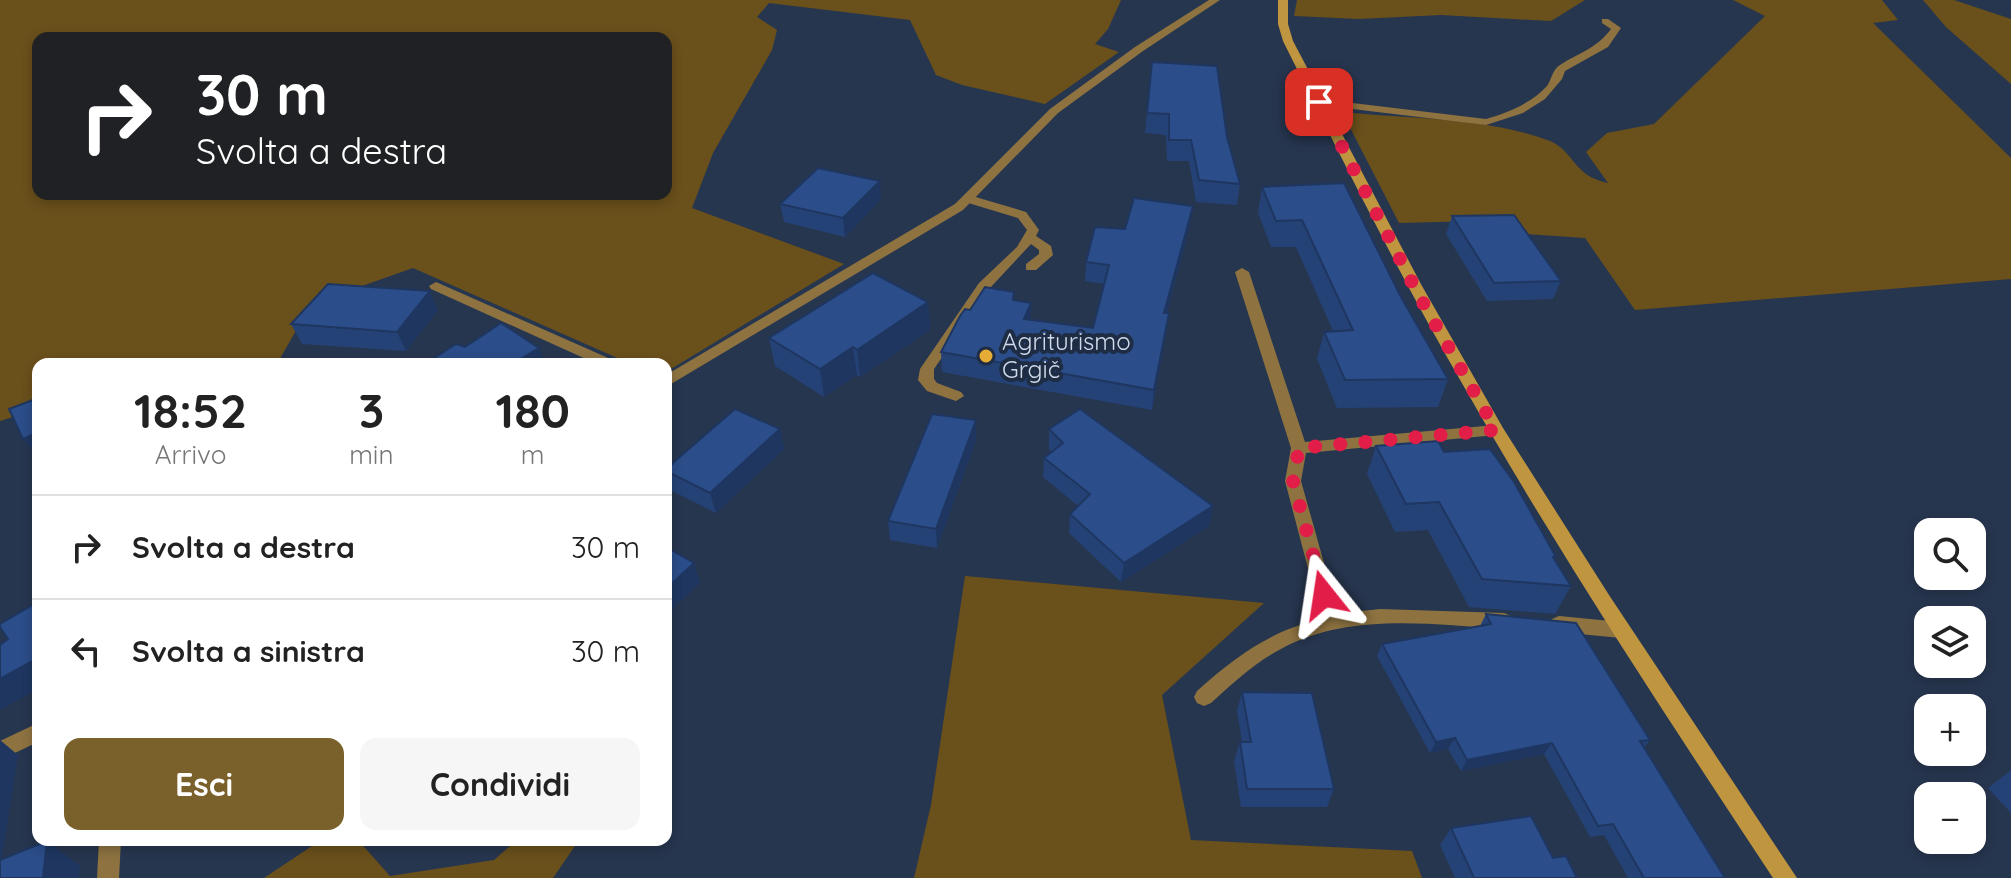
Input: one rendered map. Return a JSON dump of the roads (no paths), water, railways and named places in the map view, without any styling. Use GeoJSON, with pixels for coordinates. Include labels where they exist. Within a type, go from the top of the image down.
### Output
{"type":"FeatureCollection","features":[{"type":"Feature","properties":{"kind":"main road"},"geometry":{"type":"LineString","coordinates":[[1283,0],[1283,24],[1288,41],[1418,294],[1496,430],[1621,630],[1786,878]]}},
{"type":"Feature","properties":{"kind":"street"},"geometry":{"type":"LineString","coordinates":[[672,378],[913,237],[969,199],[1054,111],[1139,49],[1215,0]]}},
{"type":"Feature","properties":{"kind":"street"},"geometry":{"type":"LineString","coordinates":[[1319,102],[1486,122],[1503,118],[1556,84],[1560,69],[1604,45],[1616,28],[1605,21]]}},
{"type":"Feature","properties":{"kind":"street"},"geometry":{"type":"LineString","coordinates":[[956,396],[932,387],[926,380],[927,369],[984,286],[1031,238],[1033,230],[1022,215],[969,199]]}},
{"type":"Feature","properties":{"kind":"street"},"geometry":{"type":"LineString","coordinates":[[1031,238],[1046,249],[1046,255],[1031,267]]}},
{"type":"Feature","properties":{"kind":"street"},"geometry":{"type":"LineString","coordinates":[[1242,272],[1299,448],[1293,481],[1324,595]]}},
{"type":"Feature","properties":{"kind":"street"},"geometry":{"type":"LineString","coordinates":[[436,286],[597,358]]}},
{"type":"Feature","properties":{"kind":"street"},"geometry":{"type":"LineString","coordinates":[[1299,448],[1496,430]]}},
{"type":"Feature","properties":{"kind":"street"},"geometry":{"type":"LineString","coordinates":[[1204,697],[1256,649],[1336,621],[1383,614],[1621,630]]}},
{"type":"Feature","properties":{"kind":"street"},"geometry":{"type":"LineString","coordinates":[[0,751],[32,735]]}},
{"type":"Feature","properties":{"kind":"street"},"geometry":{"type":"LineString","coordinates":[[108,878],[110,846]]}},
{"type":"Feature","properties":{"kind":"place","name":"Agriturismo Grgič"},"geometry":{"type":"Point","coordinates":[986,356]}}]}
